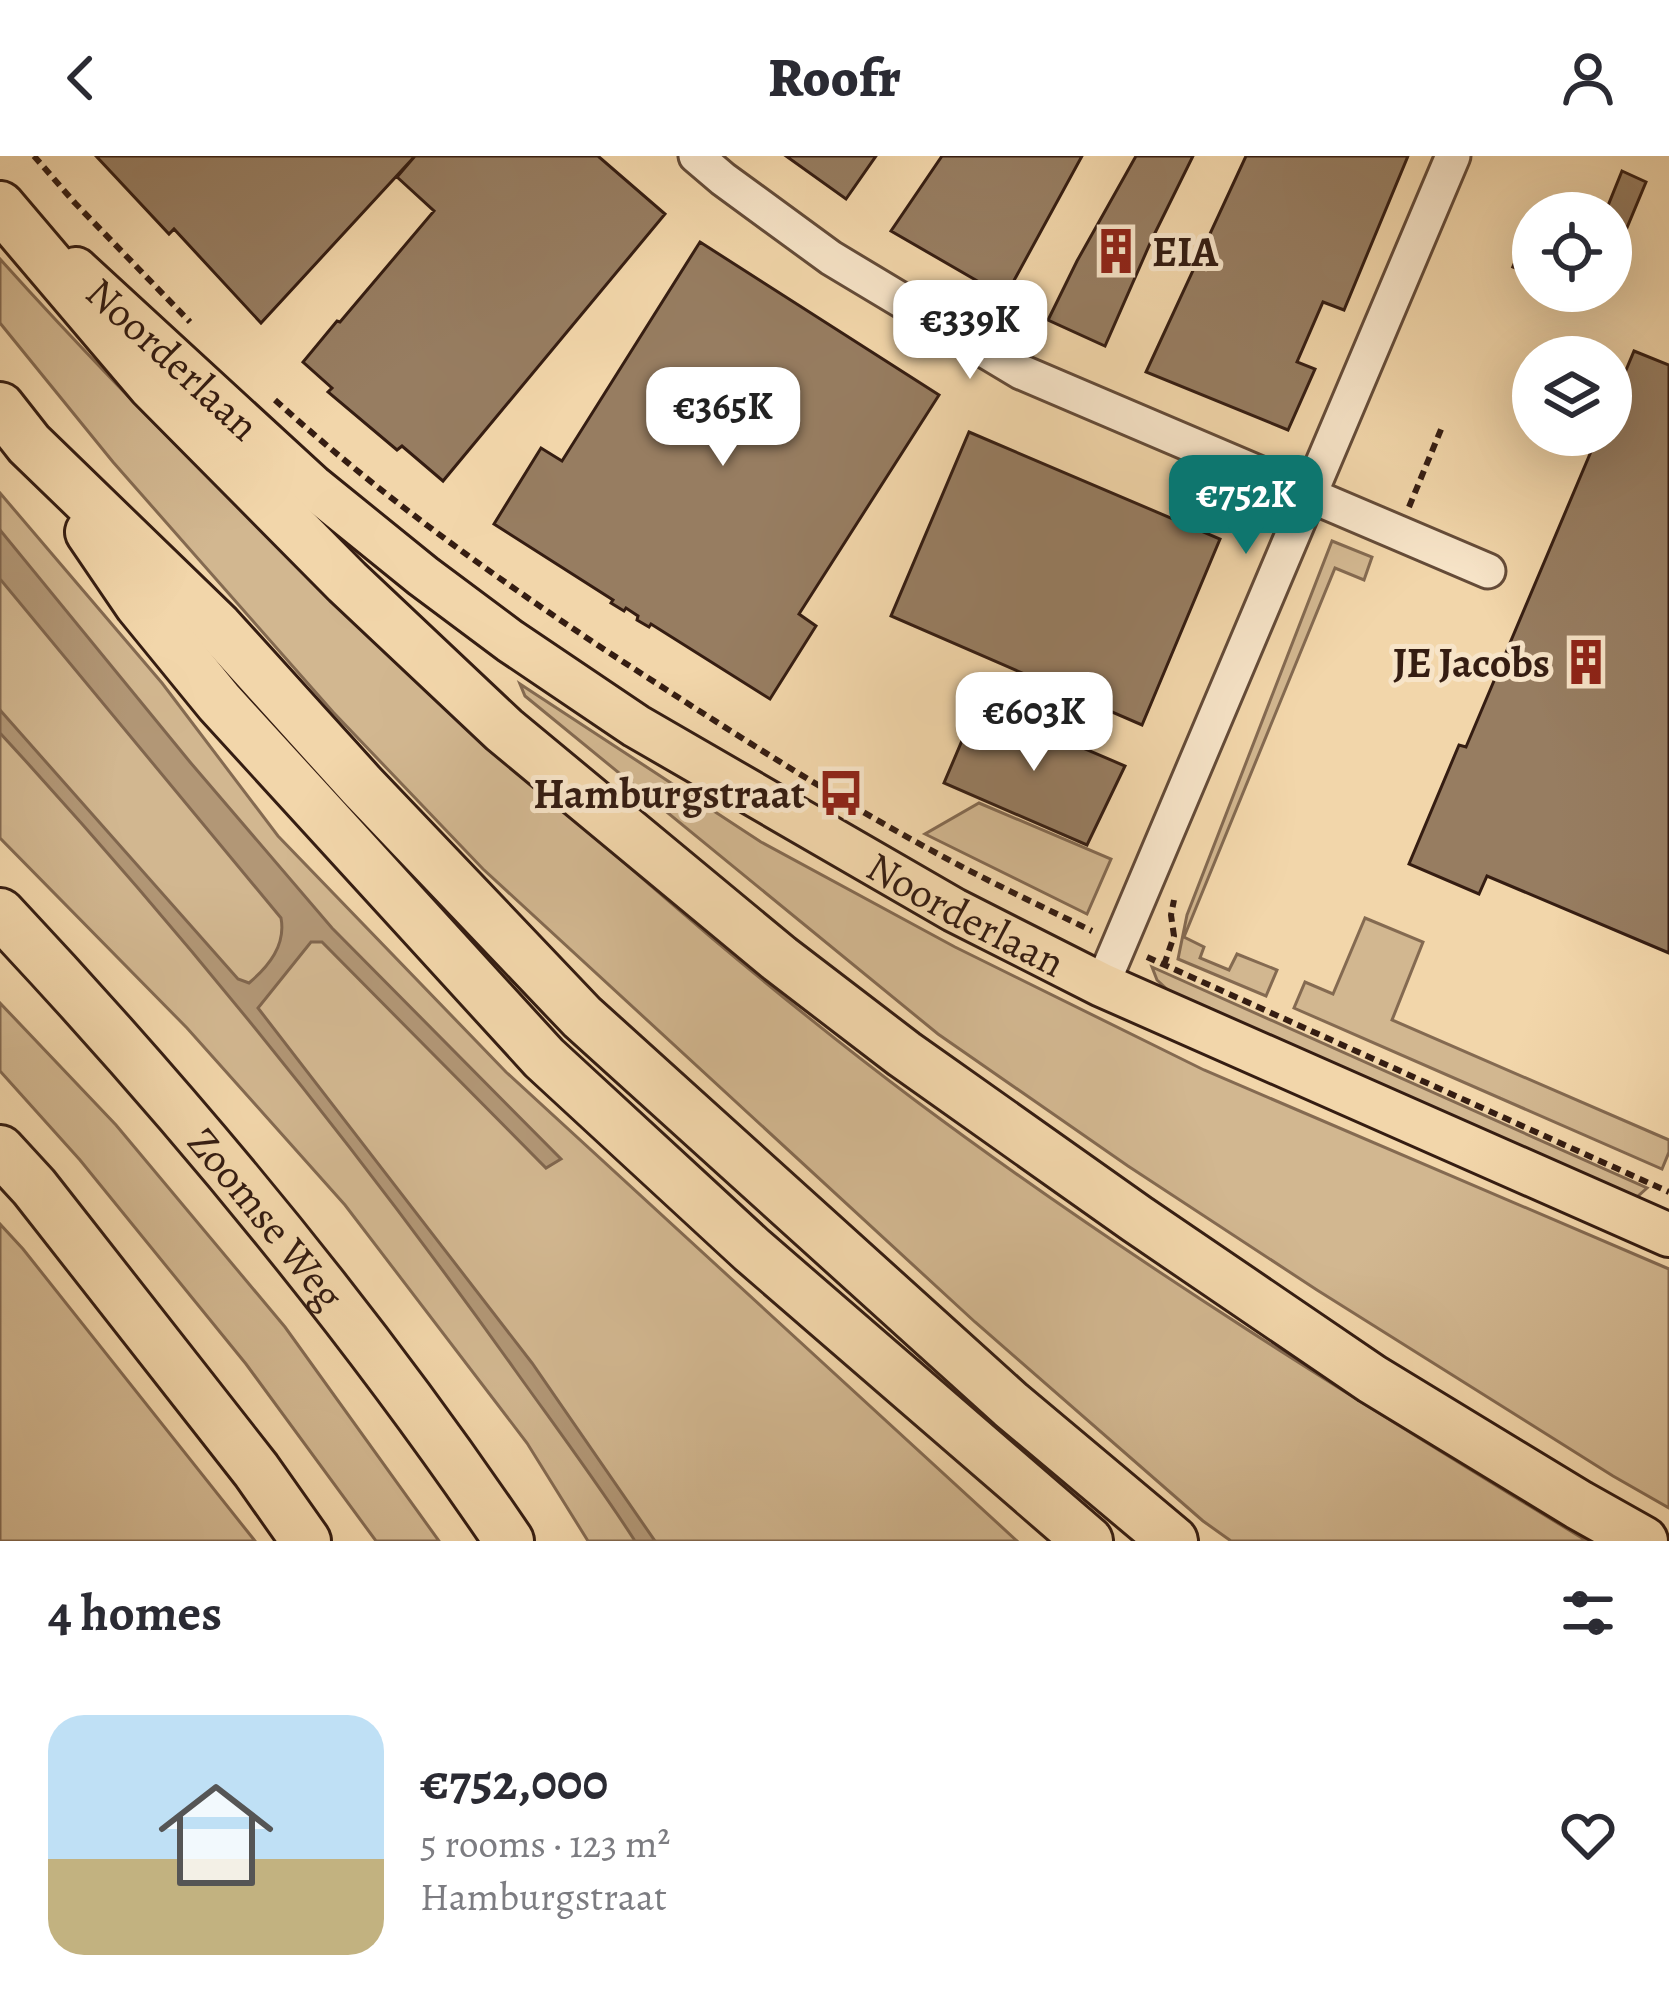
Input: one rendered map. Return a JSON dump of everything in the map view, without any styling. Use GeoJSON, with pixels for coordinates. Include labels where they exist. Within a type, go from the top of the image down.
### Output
{"type":"FeatureCollection","features":[{"type":"Feature","properties":{"kind":"highway"},"geometry":{"type":"LineString","coordinates":[[0,202],[152,386],[347,582],[504,730],[780,959],[904,1054],[1372,1379],[1643,1541]]}},
{"type":"Feature","properties":{"kind":"highway"},"geometry":{"type":"LineString","coordinates":[[15,425],[139,604],[218,702],[544,1058],[752,1250],[1088,1541]]}},
{"type":"Feature","properties":{"kind":"highway"},"geometry":{"type":"LineString","coordinates":[[15,425],[218,627],[582,1017],[1011,1405],[1173,1541]]}},
{"type":"Feature","properties":{"kind":"highway","name":"Zoomse Weg"},"geometry":{"type":"LineString","coordinates":[[0,913],[307,1265],[509,1541]]}},
{"type":"Feature","properties":{"kind":"highway"},"geometry":{"type":"LineString","coordinates":[[0,1150],[226,1432],[306,1541]]}},
{"type":"Feature","properties":{"kind":"main road","name":"Noorderlaan"},"geometry":{"type":"LineString","coordinates":[[0,202],[312,486],[423,576],[636,726],[954,910],[1102,986],[1669,1235]]}},
{"type":"Feature","properties":{"kind":"street"},"geometry":{"type":"LineString","coordinates":[[696,156],[831,258],[1021,372],[1488,571]]}},
{"type":"Feature","properties":{"kind":"street"},"geometry":{"type":"LineString","coordinates":[[1102,986],[1453,156]]}},
{"type":"Feature","properties":{"kind":"path"},"geometry":{"type":"LineString","coordinates":[[34,156],[190,322]]}},
{"type":"Feature","properties":{"kind":"path"},"geometry":{"type":"LineString","coordinates":[[269,394],[442,538],[587,639],[753,745],[950,861],[1120,944],[1669,1192]]}},
{"type":"Feature","properties":{"kind":"path"},"geometry":{"type":"LineString","coordinates":[[1398,533],[1442,427]]}},
{"type":"Feature","properties":{"kind":"shaded area"},"geometry":{"type":"Polygon","coordinates":[[[0,259],[186,455],[380,643],[611,851],[812,1020],[997,1160],[1162,1274],[1587,1541],[1231,1541],[1203,1521],[975,1322],[483,869],[333,712],[113,462],[0,323],[0,259]]]}},
{"type":"Feature","properties":{"kind":"shaded area"},"geometry":{"type":"Polygon","coordinates":[[[0,493],[162,683],[278,836],[506,1072],[1017,1541],[588,1541],[527,1443],[345,1205],[187,1028],[0,838],[0,493]]]}},
{"type":"Feature","properties":{"kind":"shaded area"},"geometry":{"type":"Polygon","coordinates":[[[0,530],[332,928],[561,1159],[546,1168],[322,942],[311,942],[258,1008],[532,1363],[655,1541],[635,1541],[455,1287],[331,1123],[136,886],[0,733],[0,710],[238,979],[249,983],[263,969],[278,946],[281,918],[0,579],[0,530]]]}},
{"type":"Feature","properties":{"kind":"shaded area"},"geometry":{"type":"Polygon","coordinates":[[[1332,541],[1372,557],[1364,580],[1335,568],[1184,937],[1204,947],[1200,958],[1229,970],[1237,954],[1277,970],[1266,996],[1178,959],[1187,915],[1332,541]]]}},
{"type":"Feature","properties":{"kind":"shaded area"},"geometry":{"type":"Polygon","coordinates":[[[520,684],[761,842],[955,947],[1204,1070],[1669,1269],[1669,1508],[1317,1290],[938,1034],[525,696],[520,684]]]}},
{"type":"Feature","properties":{"kind":"shaded area"},"geometry":{"type":"Polygon","coordinates":[[[979,803],[1111,859],[1087,914],[925,834],[979,803]]]}},
{"type":"Feature","properties":{"kind":"shaded area"},"geometry":{"type":"Polygon","coordinates":[[[1365,918],[1423,942],[1392,1020],[1669,1140],[1662,1169],[1294,1008],[1305,982],[1333,994],[1365,918]]]}},
{"type":"Feature","properties":{"kind":"shaded area"},"geometry":{"type":"Polygon","coordinates":[[[1152,967],[1647,1188],[1628,1198],[1426,1110],[1171,993],[1157,980],[1152,967]]]}},
{"type":"Feature","properties":{"kind":"shaded area"},"geometry":{"type":"Polygon","coordinates":[[[0,1003],[116,1125],[285,1327],[439,1541],[376,1541],[246,1364],[80,1160],[0,1071],[0,1003]]]}},
{"type":"Feature","properties":{"kind":"shaded area"},"geometry":{"type":"Polygon","coordinates":[[[0,1224],[23,1249],[255,1541],[0,1541],[0,1224]]]}},
{"type":"Feature","properties":{"kind":"building"},"geometry":{"type":"Polygon","coordinates":[[[96,156],[415,156],[261,323],[174,229],[169,234],[96,156]]]}},
{"type":"Feature","properties":{"kind":"building"},"geometry":{"type":"Polygon","coordinates":[[[415,156],[598,156],[665,214],[443,481],[402,446],[397,450],[328,392],[332,388],[303,362],[434,211],[397,177],[415,156]]]}},
{"type":"Feature","properties":{"kind":"building"},"geometry":{"type":"Polygon","coordinates":[[[786,156],[876,156],[846,199],[786,156]]]}},
{"type":"Feature","properties":{"kind":"building"},"geometry":{"type":"Polygon","coordinates":[[[942,156],[1082,156],[1005,297],[891,231],[942,156]]]}},
{"type":"Feature","properties":{"kind":"building","name":"EIA"},"geometry":{"type":"Polygon","coordinates":[[[1136,156],[1193,156],[1105,346],[1048,320],[1136,156]]]}},
{"type":"Feature","properties":{"kind":"building"},"geometry":{"type":"Polygon","coordinates":[[[1246,156],[1408,156],[1344,310],[1323,302],[1297,362],[1315,369],[1288,430],[1146,372],[1246,156]]]}},
{"type":"Feature","properties":{"kind":"building"},"geometry":{"type":"Polygon","coordinates":[[[1622,171],[1646,182],[1632,216],[1632,192],[1614,192],[1622,171]]]}},
{"type":"Feature","properties":{"kind":"building"},"geometry":{"type":"Polygon","coordinates":[[[700,242],[939,395],[799,614],[816,626],[770,699],[651,624],[637,620],[638,616],[494,524],[541,448],[562,461],[700,242]]]}},
{"type":"Feature","properties":{"kind":"building","name":"JE Jacobs"},"geometry":{"type":"Polygon","coordinates":[[[1634,351],[1669,365],[1669,953],[1487,876],[1479,894],[1409,864],[1459,745],[1466,747],[1589,456],[1632,456],[1634,351]]]}},
{"type":"Feature","properties":{"kind":"building"},"geometry":{"type":"Polygon","coordinates":[[[969,432],[1220,539],[1142,725],[891,616],[969,432]]]}},
{"type":"Feature","properties":{"kind":"building"},"geometry":{"type":"Polygon","coordinates":[[[978,703],[1125,766],[1087,845],[944,783],[978,703]]]}},
{"type":"Feature","properties":{"kind":"place","name":"EIA"},"geometry":{"type":"Point","coordinates":[1116,251]}},
{"type":"Feature","properties":{"kind":"place","name":"JE Jacobs"},"geometry":{"type":"Point","coordinates":[1586,662]}},
{"type":"Feature","properties":{"kind":"place","name":"Hamburgstraat"},"geometry":{"type":"Point","coordinates":[841,793]}}]}
